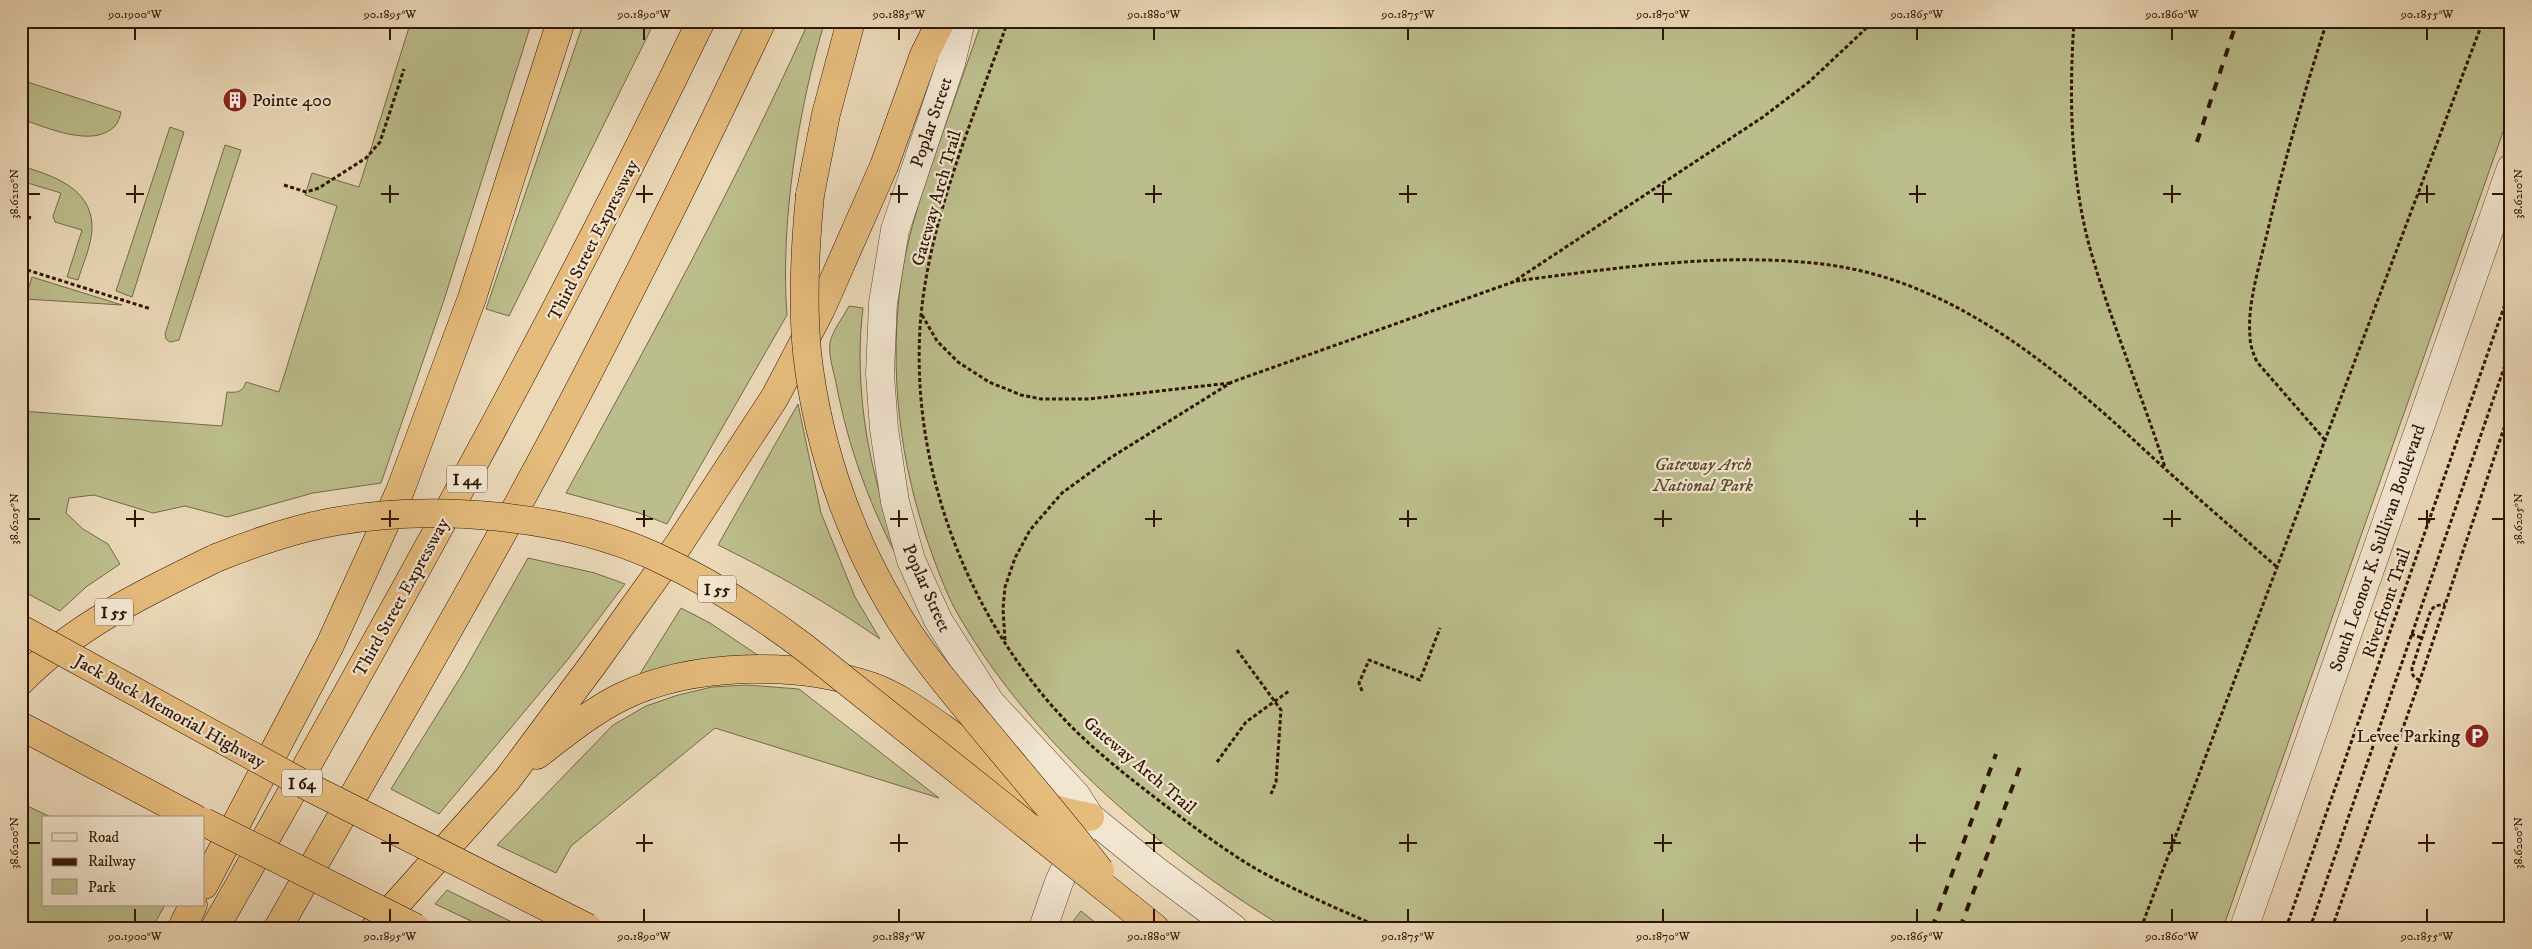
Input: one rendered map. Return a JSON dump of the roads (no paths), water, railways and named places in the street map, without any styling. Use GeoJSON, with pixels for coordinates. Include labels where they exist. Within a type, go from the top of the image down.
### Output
{"type":"FeatureCollection","features":[{"type":"Feature","properties":{"kind":"highway"},"geometry":{"type":"LineString","coordinates":[[205,882],[330,645],[400,491],[472,298],[561,21]]}},
{"type":"Feature","properties":{"kind":"highway","name":"Third Street Expressway"},"geometry":{"type":"LineString","coordinates":[[215,928],[486,444],[637,153],[701,21]]}},
{"type":"Feature","properties":{"kind":"highway"},"geometry":{"type":"LineString","coordinates":[[278,928],[469,591],[587,374],[718,114],[762,21]]}},
{"type":"Feature","properties":{"kind":"highway"},"geometry":{"type":"LineString","coordinates":[[852,21],[836,75],[810,195],[805,298],[807,352],[828,454],[843,506],[860,549],[915,642],[1129,908]]}},
{"type":"Feature","properties":{"kind":"highway"},"geometry":{"type":"LineString","coordinates":[[836,75],[864,21]]}},
{"type":"Feature","properties":{"kind":"highway"},"geometry":{"type":"LineString","coordinates":[[375,928],[507,780],[594,663],[678,544],[775,397],[821,309],[884,166],[924,54],[941,21]]}},
{"type":"Feature","properties":{"kind":"highway","name":"I 55"},"geometry":{"type":"LineString","coordinates":[[21,681],[66,643],[144,593],[216,558],[288,532],[339,521],[393,515],[463,515],[525,519],[589,534],[652,556],[759,613],[1155,928]]}},
{"type":"Feature","properties":{"kind":"highway","name":"Jack Buck Memorial Highway"},"geometry":{"type":"LineString","coordinates":[[21,629],[309,787],[588,928]]}},
{"type":"Feature","properties":{"kind":"highway"},"geometry":{"type":"LineString","coordinates":[[507,780],[566,733],[620,698],[644,688],[712,672],[790,670],[825,674],[874,687],[913,708],[959,739],[1021,791],[1042,804],[1067,813],[1090,817]]}},
{"type":"Feature","properties":{"kind":"highway"},"geometry":{"type":"LineString","coordinates":[[21,726],[190,816]]}},
{"type":"Feature","properties":{"kind":"highway"},"geometry":{"type":"LineString","coordinates":[[205,822],[416,928]]}},
{"type":"Feature","properties":{"kind":"highway"},"geometry":{"type":"LineString","coordinates":[[182,928],[193,906]]}},
{"type":"Feature","properties":{"kind":"street","name":"Poplar Street"},"geometry":{"type":"LineString","coordinates":[[961,21],[951,63],[896,230],[883,303],[880,374],[884,429],[894,493],[911,560],[938,620],[990,702],[1076,794],[1090,817],[1170,882],[1233,928]]}},
{"type":"Feature","properties":{"kind":"street","name":"South Leonor K. Sullivan Boulevard"},"geometry":{"type":"LineString","coordinates":[[2244,928],[2511,168]]}},
{"type":"Feature","properties":{"kind":"street"},"geometry":{"type":"LineString","coordinates":[[1042,928],[1059,882],[1090,817]]}},
{"type":"Feature","properties":{"kind":"railway"},"geometry":{"type":"LineString","coordinates":[[2197,142],[2237,21]]}},
{"type":"Feature","properties":{"kind":"railway"},"geometry":{"type":"LineString","coordinates":[[1932,928],[1996,754]]}},
{"type":"Feature","properties":{"kind":"railway"},"geometry":{"type":"LineString","coordinates":[[1960,928],[2021,764]]}},
{"type":"Feature","properties":{"kind":"place","name":"Pointe 400"},"geometry":{"type":"Point","coordinates":[235,100]}},
{"type":"Feature","properties":{"kind":"place","name":"Levee Parking"},"geometry":{"type":"Point","coordinates":[2477,736]}},
{"type":"Feature","properties":{"kind":"park label","name":"Gateway Arch National Park"},"geometry":{"type":"Point","coordinates":[1703,474]}}]}
